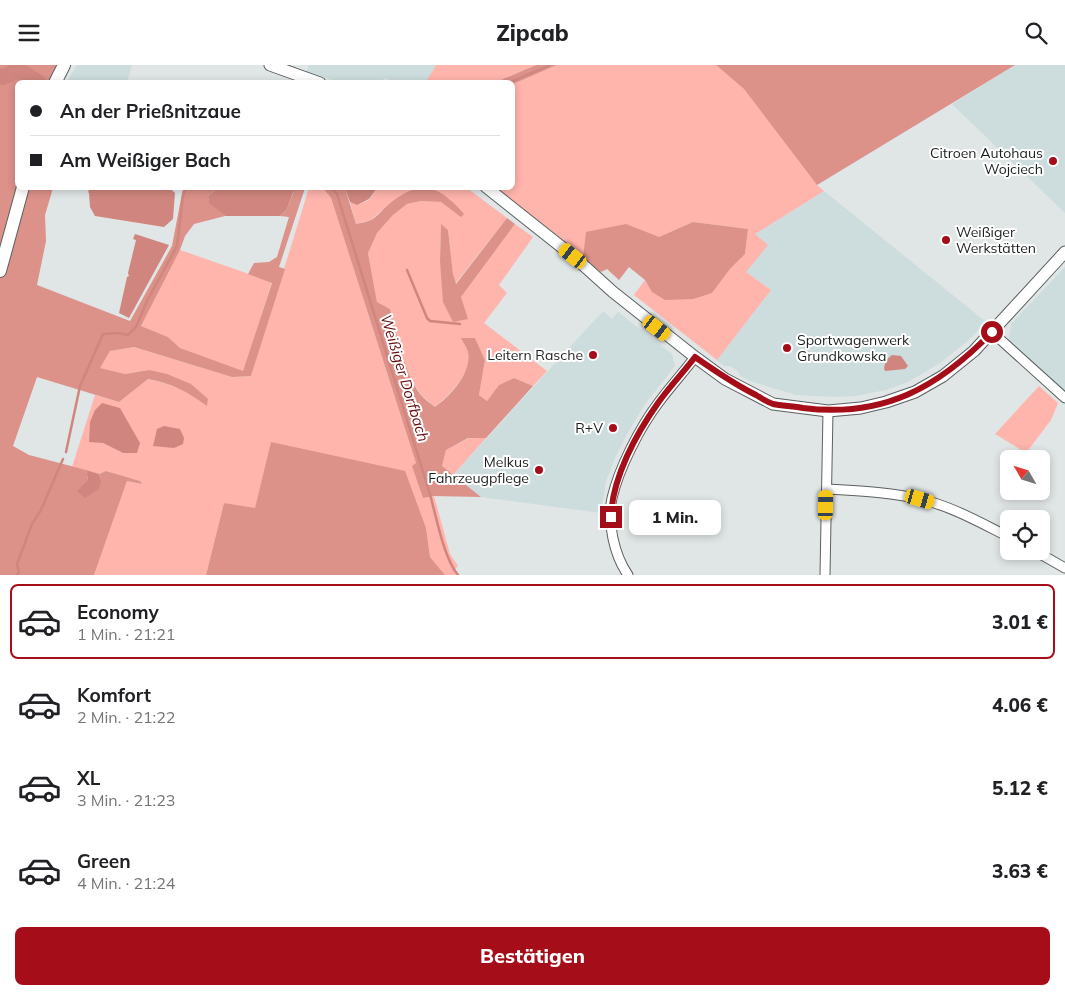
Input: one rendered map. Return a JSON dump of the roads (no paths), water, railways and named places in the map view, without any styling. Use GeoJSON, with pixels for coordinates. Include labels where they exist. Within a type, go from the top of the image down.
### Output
{"type":"FeatureCollection","features":[{"type":"Feature","properties":{"kind":"main road"},"geometry":{"type":"LineString","coordinates":[[56,80],[64,65]]}},
{"type":"Feature","properties":{"kind":"main road"},"geometry":{"type":"LineString","coordinates":[[0,271],[23,190]]}},
{"type":"Feature","properties":{"kind":"street"},"geometry":{"type":"LineString","coordinates":[[270,65],[312,80]]}},
{"type":"Feature","properties":{"kind":"street"},"geometry":{"type":"LineString","coordinates":[[490,190],[573,256],[612,293],[725,379],[773,403],[828,411],[861,408],[878,404],[915,392],[945,375],[992,332],[1065,252]]}},
{"type":"Feature","properties":{"kind":"street"},"geometry":{"type":"LineString","coordinates":[[992,332],[1065,398]]}},
{"type":"Feature","properties":{"kind":"street"},"geometry":{"type":"LineString","coordinates":[[628,575],[620,561],[612,536],[612,499],[622,467],[637,438],[657,404],[695,357]]}},
{"type":"Feature","properties":{"kind":"street"},"geometry":{"type":"LineString","coordinates":[[825,575],[828,411]]}},
{"type":"Feature","properties":{"kind":"street"},"geometry":{"type":"LineString","coordinates":[[827,489],[884,493],[920,499],[1000,533]]}},
{"type":"Feature","properties":{"kind":"street"},"geometry":{"type":"LineString","coordinates":[[1050,560],[1065,568]]}},
{"type":"Feature","properties":{"kind":"waterway"},"geometry":{"type":"LineString","coordinates":[[515,80],[550,65]]}},
{"type":"Feature","properties":{"kind":"waterway"},"geometry":{"type":"LineString","coordinates":[[0,76],[3,77],[19,70],[34,80]]}},
{"type":"Feature","properties":{"kind":"waterway"},"geometry":{"type":"LineString","coordinates":[[66,452],[80,386],[103,334],[118,333],[128,335],[136,327],[147,301],[177,246],[185,190]]}},
{"type":"Feature","properties":{"kind":"waterway","name":"Weißiger Dorfbach"},"geometry":{"type":"LineString","coordinates":[[334,190],[337,194],[429,491],[444,547],[458,575]]}},
{"type":"Feature","properties":{"kind":"waterway"},"geometry":{"type":"LineString","coordinates":[[407,270],[427,318],[430,321],[460,324]]}},
{"type":"Feature","properties":{"kind":"waterway"},"geometry":{"type":"LineString","coordinates":[[17,575],[19,572],[17,564],[32,524],[41,510],[63,459]]}},
{"type":"Feature","properties":{"kind":"place","name":"Citroen Autohaus Wojciech"},"geometry":{"type":"Point","coordinates":[1053,161]}},
{"type":"Feature","properties":{"kind":"place","name":"Weißiger Werkstätten"},"geometry":{"type":"Point","coordinates":[946,240]}},
{"type":"Feature","properties":{"kind":"place","name":"Sportwagenwerk Grundkowska"},"geometry":{"type":"Point","coordinates":[787,348]}},
{"type":"Feature","properties":{"kind":"place","name":"Leitern Rasche"},"geometry":{"type":"Point","coordinates":[593,355]}},
{"type":"Feature","properties":{"kind":"place","name":"R+V"},"geometry":{"type":"Point","coordinates":[613,428]}},
{"type":"Feature","properties":{"kind":"place","name":"Melkus Fahrzeugpflege"},"geometry":{"type":"Point","coordinates":[539,470]}}]}
